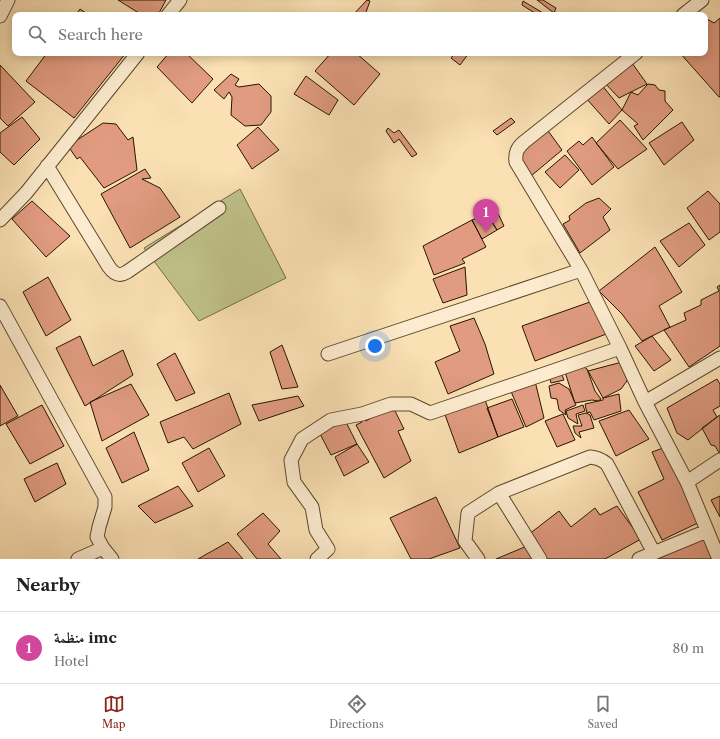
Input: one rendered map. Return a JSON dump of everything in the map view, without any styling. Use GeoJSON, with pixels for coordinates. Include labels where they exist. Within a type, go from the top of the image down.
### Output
{"type":"FeatureCollection","features":[{"type":"Feature","properties":{"kind":"street"},"geometry":{"type":"LineString","coordinates":[[0,16],[8,0]]}},
{"type":"Feature","properties":{"kind":"street"},"geometry":{"type":"LineString","coordinates":[[170,12],[180,0]]}},
{"type":"Feature","properties":{"kind":"street"},"geometry":{"type":"LineString","coordinates":[[687,12],[702,0]]}},
{"type":"Feature","properties":{"kind":"street"},"geometry":{"type":"LineString","coordinates":[[0,220],[26,193],[136,56]]}},
{"type":"Feature","properties":{"kind":"street"},"geometry":{"type":"LineString","coordinates":[[632,56],[518,147],[515,154],[516,162],[581,270],[645,402],[687,482],[719,559]]}},
{"type":"Feature","properties":{"kind":"street"},"geometry":{"type":"LineString","coordinates":[[47,166],[109,267],[117,275],[122,275],[127,272],[219,208]]}},
{"type":"Feature","properties":{"kind":"street"},"geometry":{"type":"LineString","coordinates":[[328,354],[581,270]]}},
{"type":"Feature","properties":{"kind":"street"},"geometry":{"type":"LineString","coordinates":[[0,306],[105,497],[105,507],[97,537],[103,548],[112,559]]}},
{"type":"Feature","properties":{"kind":"street"},"geometry":{"type":"LineString","coordinates":[[317,559],[328,549],[316,530],[312,508],[294,482],[291,460],[302,439],[331,420],[362,414],[391,404],[411,404],[430,413],[620,348]]}},
{"type":"Feature","properties":{"kind":"street"},"geometry":{"type":"LineString","coordinates":[[645,402],[720,358]]}},
{"type":"Feature","properties":{"kind":"street"},"geometry":{"type":"LineString","coordinates":[[478,559],[465,541],[468,513],[499,493],[590,457],[602,460],[607,464],[654,553]]}},
{"type":"Feature","properties":{"kind":"street"},"geometry":{"type":"LineString","coordinates":[[687,482],[720,460]]}},
{"type":"Feature","properties":{"kind":"street"},"geometry":{"type":"LineString","coordinates":[[499,493],[540,559]]}},
{"type":"Feature","properties":{"kind":"street"},"geometry":{"type":"LineString","coordinates":[[639,559],[707,531]]}},
{"type":"Feature","properties":{"kind":"street"},"geometry":{"type":"LineString","coordinates":[[78,559],[103,548]]}},
{"type":"Feature","properties":{"kind":"green space"},"geometry":{"type":"Polygon","coordinates":[[[240,189],[286,278],[199,321],[144,248],[240,189]]]}},
{"type":"Feature","properties":{"kind":"building"},"geometry":{"type":"Polygon","coordinates":[[[118,0],[166,0],[160,12],[137,12],[118,0]]]}},
{"type":"Feature","properties":{"kind":"building"},"geometry":{"type":"Polygon","coordinates":[[[367,0],[370,1],[366,12],[356,12],[367,0]]]}},
{"type":"Feature","properties":{"kind":"building"},"geometry":{"type":"Polygon","coordinates":[[[537,0],[543,0],[556,8],[554,12],[537,0]]]}},
{"type":"Feature","properties":{"kind":"building"},"geometry":{"type":"Polygon","coordinates":[[[523,1],[541,12],[533,12],[522,5],[523,1]]]}},
{"type":"Feature","properties":{"kind":"building"},"geometry":{"type":"Polygon","coordinates":[[[720,18],[720,97],[683,56],[708,56],[708,20],[714,23],[720,18]]]}},
{"type":"Feature","properties":{"kind":"building"},"geometry":{"type":"Polygon","coordinates":[[[45,56],[124,56],[74,118],[26,81],[45,56]]]}},
{"type":"Feature","properties":{"kind":"building"},"geometry":{"type":"Polygon","coordinates":[[[166,56],[189,56],[213,79],[192,103],[157,67],[166,56]]]}},
{"type":"Feature","properties":{"kind":"building"},"geometry":{"type":"Polygon","coordinates":[[[328,56],[359,56],[380,74],[354,105],[315,71],[328,56]]]}},
{"type":"Feature","properties":{"kind":"building"},"geometry":{"type":"Polygon","coordinates":[[[453,56],[467,56],[460,65],[451,58],[453,56]]]}},
{"type":"Feature","properties":{"kind":"building"},"geometry":{"type":"Polygon","coordinates":[[[632,63],[647,84],[619,98],[604,82],[632,63]]]}},
{"type":"Feature","properties":{"kind":"building"},"geometry":{"type":"Polygon","coordinates":[[[0,65],[35,102],[8,126],[0,118],[0,65]]]}},
{"type":"Feature","properties":{"kind":"building"},"geometry":{"type":"Polygon","coordinates":[[[231,74],[239,79],[235,85],[239,87],[259,84],[271,96],[271,112],[261,125],[245,126],[231,115],[232,97],[229,92],[224,99],[214,90],[231,74]]]}},
{"type":"Feature","properties":{"kind":"building"},"geometry":{"type":"Polygon","coordinates":[[[306,76],[338,100],[329,115],[294,94],[306,76]]]}},
{"type":"Feature","properties":{"kind":"building"},"geometry":{"type":"Polygon","coordinates":[[[601,84],[622,110],[609,124],[585,97],[601,84]]]}},
{"type":"Feature","properties":{"kind":"building"},"geometry":{"type":"Polygon","coordinates":[[[648,84],[655,85],[659,90],[665,91],[665,101],[673,110],[643,140],[634,126],[638,124],[622,110],[631,92],[638,95],[648,84]]]}},
{"type":"Feature","properties":{"kind":"building"},"geometry":{"type":"Polygon","coordinates":[[[22,117],[40,139],[14,165],[0,152],[0,133],[22,117]]]}},
{"type":"Feature","properties":{"kind":"building"},"geometry":{"type":"Polygon","coordinates":[[[511,118],[515,122],[497,135],[493,131],[511,118]]]}},
{"type":"Feature","properties":{"kind":"building"},"geometry":{"type":"Polygon","coordinates":[[[620,120],[647,149],[618,169],[596,143],[620,120]]]}},
{"type":"Feature","properties":{"kind":"building"},"geometry":{"type":"Polygon","coordinates":[[[682,122],[694,140],[664,165],[649,143],[682,122]]]}},
{"type":"Feature","properties":{"kind":"building"},"geometry":{"type":"Polygon","coordinates":[[[103,123],[116,124],[128,140],[133,137],[137,170],[104,188],[80,157],[77,159],[68,146],[103,123]]]}},
{"type":"Feature","properties":{"kind":"building"},"geometry":{"type":"Polygon","coordinates":[[[258,127],[279,150],[252,169],[237,145],[258,127]]]}},
{"type":"Feature","properties":{"kind":"building"},"geometry":{"type":"Polygon","coordinates":[[[388,128],[394,133],[399,130],[417,154],[412,157],[399,139],[394,143],[386,131],[388,128]]]}},
{"type":"Feature","properties":{"kind":"building"},"geometry":{"type":"Polygon","coordinates":[[[546,128],[562,150],[531,176],[516,154],[546,128]]]}},
{"type":"Feature","properties":{"kind":"building"},"geometry":{"type":"Polygon","coordinates":[[[592,137],[614,167],[592,185],[567,151],[579,141],[583,145],[592,137]]]}},
{"type":"Feature","properties":{"kind":"building"},"geometry":{"type":"Polygon","coordinates":[[[565,155],[579,170],[560,188],[545,172],[565,155]]]}},
{"type":"Feature","properties":{"kind":"building"},"geometry":{"type":"Polygon","coordinates":[[[145,169],[151,178],[142,179],[160,188],[180,217],[130,248],[101,194],[145,169]]]}},
{"type":"Feature","properties":{"kind":"building"},"geometry":{"type":"Polygon","coordinates":[[[708,191],[720,204],[720,232],[709,240],[687,208],[708,191]]]}},
{"type":"Feature","properties":{"kind":"building"},"geometry":{"type":"Polygon","coordinates":[[[599,198],[611,209],[603,217],[610,230],[580,253],[563,224],[570,220],[569,216],[586,203],[599,198]]]}},
{"type":"Feature","properties":{"kind":"building"},"geometry":{"type":"Polygon","coordinates":[[[32,201],[70,236],[46,257],[12,219],[32,201]]]}},
{"type":"Feature","properties":{"kind":"building"},"geometry":{"type":"Polygon","coordinates":[[[495,207],[504,226],[497,230],[487,214],[491,212],[489,209],[495,207]]]}},
{"type":"Feature","properties":{"kind":"building"},"geometry":{"type":"Polygon","coordinates":[[[487,214],[497,230],[482,239],[472,220],[487,214]]]}},
{"type":"Feature","properties":{"kind":"building"},"geometry":{"type":"Polygon","coordinates":[[[472,220],[486,247],[462,259],[465,263],[434,275],[423,246],[472,220]]]}},
{"type":"Feature","properties":{"kind":"building"},"geometry":{"type":"Polygon","coordinates":[[[689,223],[705,245],[679,267],[660,241],[689,223]]]}},
{"type":"Feature","properties":{"kind":"building"},"geometry":{"type":"Polygon","coordinates":[[[655,247],[682,292],[659,306],[670,327],[642,341],[622,314],[599,291],[655,247]]]}},
{"type":"Feature","properties":{"kind":"building"},"geometry":{"type":"Polygon","coordinates":[[[465,267],[467,295],[443,303],[433,279],[465,267]]]}},
{"type":"Feature","properties":{"kind":"building"},"geometry":{"type":"Polygon","coordinates":[[[48,277],[71,320],[46,336],[23,292],[48,277]]]}},
{"type":"Feature","properties":{"kind":"building"},"geometry":{"type":"Polygon","coordinates":[[[720,285],[720,346],[689,367],[664,330],[686,320],[684,313],[701,305],[701,300],[719,291],[717,287],[720,285]]]}},
{"type":"Feature","properties":{"kind":"building"},"geometry":{"type":"Polygon","coordinates":[[[590,302],[609,333],[535,361],[522,326],[590,302]]]}},
{"type":"Feature","properties":{"kind":"building"},"geometry":{"type":"Polygon","coordinates":[[[474,318],[485,344],[494,374],[448,394],[435,362],[460,351],[450,326],[474,318]]]}},
{"type":"Feature","properties":{"kind":"building"},"geometry":{"type":"Polygon","coordinates":[[[80,336],[93,366],[123,350],[133,375],[85,406],[56,348],[80,336]]]}},
{"type":"Feature","properties":{"kind":"building"},"geometry":{"type":"Polygon","coordinates":[[[652,336],[671,360],[654,371],[635,346],[652,336]]]}},
{"type":"Feature","properties":{"kind":"building"},"geometry":{"type":"Polygon","coordinates":[[[282,345],[298,387],[282,389],[270,352],[282,345]]]}},
{"type":"Feature","properties":{"kind":"building"},"geometry":{"type":"Polygon","coordinates":[[[175,353],[195,393],[176,401],[157,364],[175,353]]]}},
{"type":"Feature","properties":{"kind":"building"},"geometry":{"type":"Polygon","coordinates":[[[622,362],[629,378],[621,389],[603,398],[588,371],[622,362]]]}},
{"type":"Feature","properties":{"kind":"building"},"geometry":{"type":"Polygon","coordinates":[[[581,365],[587,369],[595,391],[601,399],[598,401],[592,400],[575,403],[564,369],[581,365]]]}},
{"type":"Feature","properties":{"kind":"building"},"geometry":{"type":"Polygon","coordinates":[[[561,372],[564,380],[551,383],[549,376],[561,372]]]}},
{"type":"Feature","properties":{"kind":"building"},"geometry":{"type":"Polygon","coordinates":[[[717,379],[720,384],[720,406],[713,410],[717,417],[688,440],[677,433],[667,408],[717,379]]]}},
{"type":"Feature","properties":{"kind":"building"},"geometry":{"type":"Polygon","coordinates":[[[535,381],[544,418],[526,427],[510,389],[535,381]]]}},
{"type":"Feature","properties":{"kind":"building"},"geometry":{"type":"Polygon","coordinates":[[[559,383],[569,389],[576,405],[565,410],[566,415],[559,410],[557,399],[551,398],[549,386],[559,383]]]}},
{"type":"Feature","properties":{"kind":"building"},"geometry":{"type":"Polygon","coordinates":[[[131,384],[149,415],[102,441],[90,402],[131,384]]]}},
{"type":"Feature","properties":{"kind":"building"},"geometry":{"type":"Polygon","coordinates":[[[0,385],[18,416],[0,426],[0,385]]]}},
{"type":"Feature","properties":{"kind":"building"},"geometry":{"type":"Polygon","coordinates":[[[229,393],[241,424],[193,449],[184,437],[168,443],[160,422],[229,393]]]}},
{"type":"Feature","properties":{"kind":"building"},"geometry":{"type":"Polygon","coordinates":[[[619,394],[621,411],[594,420],[590,412],[587,413],[585,404],[603,400],[603,398],[619,394]]]}},
{"type":"Feature","properties":{"kind":"building"},"geometry":{"type":"Polygon","coordinates":[[[298,396],[304,406],[259,421],[252,405],[298,396]]]}},
{"type":"Feature","properties":{"kind":"building"},"geometry":{"type":"Polygon","coordinates":[[[484,397],[498,437],[459,453],[444,412],[484,397]]]}},
{"type":"Feature","properties":{"kind":"building"},"geometry":{"type":"Polygon","coordinates":[[[512,399],[524,427],[498,437],[487,408],[512,399]]]}},
{"type":"Feature","properties":{"kind":"building"},"geometry":{"type":"Polygon","coordinates":[[[42,405],[64,446],[30,464],[6,424],[42,405]]]}},
{"type":"Feature","properties":{"kind":"building"},"geometry":{"type":"Polygon","coordinates":[[[392,405],[404,429],[398,431],[411,461],[384,478],[356,425],[362,422],[360,418],[363,416],[366,421],[392,405]]]}},
{"type":"Feature","properties":{"kind":"building"},"geometry":{"type":"Polygon","coordinates":[[[583,405],[585,411],[576,414],[578,424],[568,418],[566,411],[583,405]]]}},
{"type":"Feature","properties":{"kind":"building"},"geometry":{"type":"Polygon","coordinates":[[[629,410],[649,439],[616,456],[599,421],[629,410]]]}},
{"type":"Feature","properties":{"kind":"building"},"geometry":{"type":"Polygon","coordinates":[[[586,413],[590,415],[594,428],[579,432],[581,438],[575,433],[573,426],[582,426],[578,415],[586,413]]]}},
{"type":"Feature","properties":{"kind":"building"},"geometry":{"type":"Polygon","coordinates":[[[563,414],[575,440],[557,447],[545,421],[563,414]]]}},
{"type":"Feature","properties":{"kind":"building"},"geometry":{"type":"Polygon","coordinates":[[[720,415],[720,454],[715,446],[711,445],[702,428],[720,415]]]}},
{"type":"Feature","properties":{"kind":"building"},"geometry":{"type":"Polygon","coordinates":[[[345,420],[357,444],[331,455],[318,430],[345,420]]]}},
{"type":"Feature","properties":{"kind":"building"},"geometry":{"type":"Polygon","coordinates":[[[134,432],[149,470],[122,483],[106,448],[134,432]]]}},
{"type":"Feature","properties":{"kind":"building"},"geometry":{"type":"Polygon","coordinates":[[[357,444],[369,462],[344,476],[335,457],[357,444]]]}},
{"type":"Feature","properties":{"kind":"building"},"geometry":{"type":"Polygon","coordinates":[[[666,447],[702,521],[662,540],[638,492],[664,479],[652,452],[666,447]]]}},
{"type":"Feature","properties":{"kind":"building"},"geometry":{"type":"Polygon","coordinates":[[[209,448],[225,476],[198,492],[182,463],[209,448]]]}},
{"type":"Feature","properties":{"kind":"building"},"geometry":{"type":"Polygon","coordinates":[[[57,463],[66,484],[35,502],[24,479],[57,463]]]}},
{"type":"Feature","properties":{"kind":"building"},"geometry":{"type":"Polygon","coordinates":[[[178,486],[193,506],[155,523],[138,506],[178,486]]]}},
{"type":"Feature","properties":{"kind":"building"},"geometry":{"type":"Polygon","coordinates":[[[720,496],[720,517],[711,500],[720,496]]]}},
{"type":"Feature","properties":{"kind":"building"},"geometry":{"type":"Polygon","coordinates":[[[436,497],[460,548],[429,559],[411,559],[390,518],[436,497]]]}},
{"type":"Feature","properties":{"kind":"building"},"geometry":{"type":"Polygon","coordinates":[[[617,506],[641,539],[605,559],[546,559],[528,535],[559,511],[571,527],[595,508],[600,515],[617,506]]]}},
{"type":"Feature","properties":{"kind":"building"},"geometry":{"type":"Polygon","coordinates":[[[263,513],[280,531],[268,544],[281,559],[257,559],[237,534],[263,513]]]}},
{"type":"Feature","properties":{"kind":"building"},"geometry":{"type":"Polygon","coordinates":[[[704,537],[714,559],[658,559],[704,537]]]}},
{"type":"Feature","properties":{"kind":"building"},"geometry":{"type":"Polygon","coordinates":[[[228,542],[243,559],[198,559],[228,542]]]}},
{"type":"Feature","properties":{"kind":"building"},"geometry":{"type":"Polygon","coordinates":[[[527,546],[536,559],[496,559],[527,546]]]}},
{"type":"Feature","properties":{"kind":"place","name":"منظمة imc"},"geometry":{"type":"Point","coordinates":[486,232]}}]}
